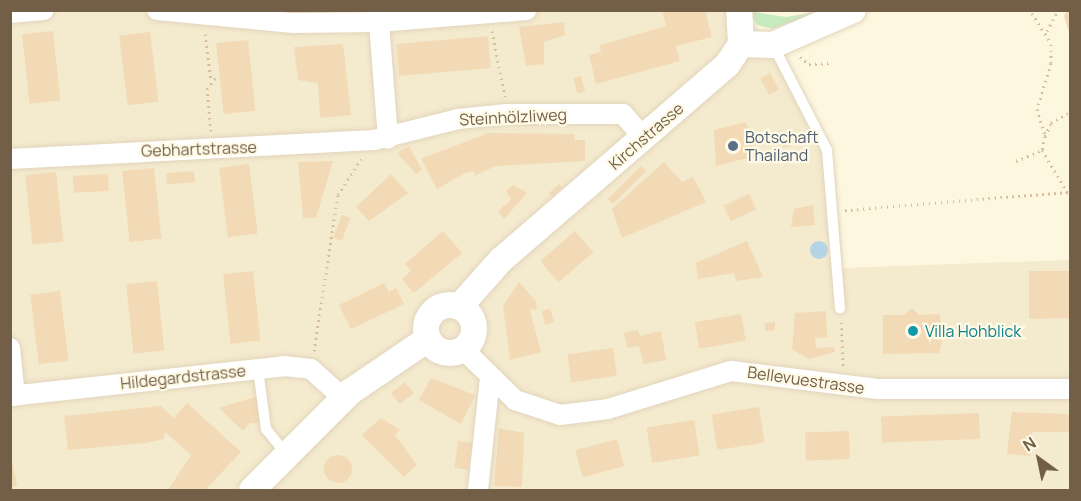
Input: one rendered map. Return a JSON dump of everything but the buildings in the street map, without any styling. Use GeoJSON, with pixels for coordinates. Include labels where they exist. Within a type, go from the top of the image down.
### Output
{"type":"FeatureCollection","features":[{"type":"Feature","properties":{"kind":"street"},"geometry":{"type":"LineString","coordinates":[[10,13],[44,10]]}},
{"type":"Feature","properties":{"kind":"street"},"geometry":{"type":"LineString","coordinates":[[158,10],[203,15],[379,22],[527,10]]}},
{"type":"Feature","properties":{"kind":"street"},"geometry":{"type":"LineString","coordinates":[[739,10],[741,44],[773,45],[854,10]]}},
{"type":"Feature","properties":{"kind":"street"},"geometry":{"type":"LineString","coordinates":[[379,22],[381,139]]}},
{"type":"Feature","properties":{"kind":"street","name":"Kirchstrasse"},"geometry":{"type":"LineString","coordinates":[[460,306],[501,260],[721,70],[741,44]]}},
{"type":"Feature","properties":{"kind":"street","name":"Steinhölzliweg"},"geometry":{"type":"LineString","coordinates":[[381,139],[458,119],[507,114],[622,114],[644,138]]}},
{"type":"Feature","properties":{"kind":"street","name":"Gebhartstrasse"},"geometry":{"type":"LineString","coordinates":[[10,159],[381,139]]}},
{"type":"Feature","properties":{"kind":"street"},"geometry":{"type":"LineString","coordinates":[[445,305],[460,306],[474,323],[474,338],[464,350],[444,353],[428,339],[433,312],[445,305]]}},
{"type":"Feature","properties":{"kind":"street"},"geometry":{"type":"LineString","coordinates":[[252,490],[343,398],[391,359],[428,339]]}},
{"type":"Feature","properties":{"kind":"street"},"geometry":{"type":"LineString","coordinates":[[10,348],[13,396]]}},
{"type":"Feature","properties":{"kind":"street","name":"Bellevuestrasse"},"geometry":{"type":"LineString","coordinates":[[464,350],[490,378],[528,408],[560,415],[608,409],[731,371],[844,386],[914,391],[1071,389]]}},
{"type":"Feature","properties":{"kind":"street","name":"Hildegardstrasse"},"geometry":{"type":"LineString","coordinates":[[13,396],[258,369],[311,369]]}},
{"type":"Feature","properties":{"kind":"street"},"geometry":{"type":"LineString","coordinates":[[311,369],[343,398]]}},
{"type":"Feature","properties":{"kind":"street"},"geometry":{"type":"LineString","coordinates":[[478,490],[490,378]]}},
{"type":"Feature","properties":{"kind":"lane"},"geometry":{"type":"LineString","coordinates":[[773,45],[827,150],[835,211],[840,308]]}},
{"type":"Feature","properties":{"kind":"lane"},"geometry":{"type":"LineString","coordinates":[[258,369],[266,429],[286,454]]}},
{"type":"Feature","properties":{"kind":"path"},"geometry":{"type":"LineString","coordinates":[[1047,31],[1058,10]]}},
{"type":"Feature","properties":{"kind":"path"},"geometry":{"type":"LineString","coordinates":[[1032,13],[1047,31],[1051,63],[1037,109],[1045,136]]}},
{"type":"Feature","properties":{"kind":"path"},"geometry":{"type":"LineString","coordinates":[[203,15],[211,83]]}},
{"type":"Feature","properties":{"kind":"path"},"geometry":{"type":"LineString","coordinates":[[487,30],[496,37],[507,114]]}},
{"type":"Feature","properties":{"kind":"path"},"geometry":{"type":"LineString","coordinates":[[212,148],[207,89],[216,76]]}},
{"type":"Feature","properties":{"kind":"path"},"geometry":{"type":"LineString","coordinates":[[835,211],[1069,192],[1042,150],[1051,123],[1071,112]]}},
{"type":"Feature","properties":{"kind":"path"},"geometry":{"type":"LineString","coordinates":[[311,369],[338,195],[381,139]]}},
{"type":"Feature","properties":{"kind":"path"},"geometry":{"type":"LineString","coordinates":[[1016,160],[1042,150]]}},
{"type":"Feature","properties":{"kind":"path"},"geometry":{"type":"LineString","coordinates":[[840,308],[844,386]]}},
{"type":"Feature","properties":{"kind":"shaded area"},"geometry":{"type":"Polygon","coordinates":[[[10,11],[748,11],[752,23],[781,54],[832,148],[843,268],[1070,260],[1070,490],[11,490],[10,11]]]}},
{"type":"Feature","properties":{"kind":"green space"},"geometry":{"type":"Polygon","coordinates":[[[748,11],[786,17],[821,11],[773,29],[757,25],[748,11]]]}},
{"type":"Feature","properties":{"kind":"water"},"geometry":{"type":"Polygon","coordinates":[[[815,241],[823,241],[828,246],[826,257],[815,259],[810,254],[810,246],[815,241]]]}},
{"type":"Feature","properties":{"kind":"place","name":"Botschaft Thailand"},"geometry":{"type":"Point","coordinates":[733,146]}},
{"type":"Feature","properties":{"kind":"place","name":"Villa Hohblick"},"geometry":{"type":"Point","coordinates":[913,331]}}]}
